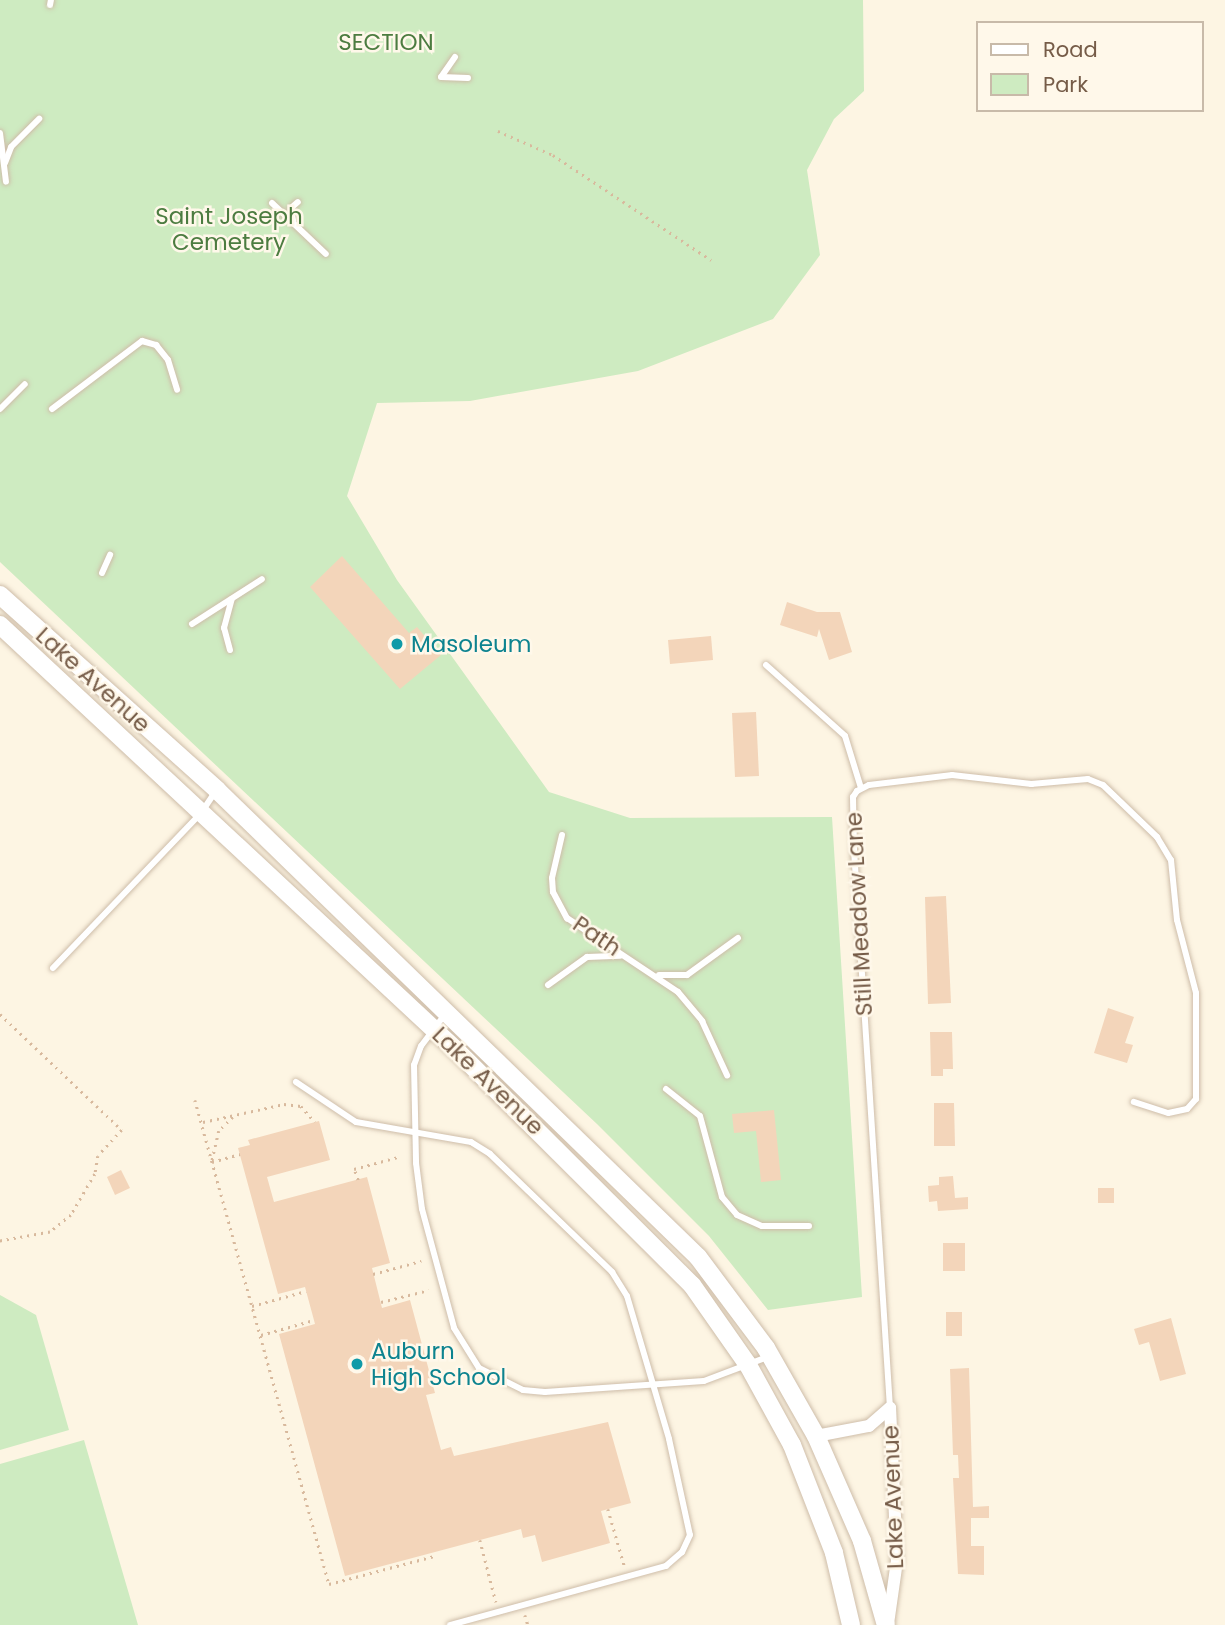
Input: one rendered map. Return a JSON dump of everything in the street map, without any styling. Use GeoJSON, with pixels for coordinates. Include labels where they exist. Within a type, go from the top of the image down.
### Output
{"type":"FeatureCollection","features":[{"type":"Feature","properties":{"kind":"main road","name":"Lake Avenue"},"geometry":{"type":"LineString","coordinates":[[0,595],[216,790],[447,1012],[660,1217],[729,1296],[771,1356],[816,1436],[862,1541],[887,1625]]}},
{"type":"Feature","properties":{"kind":"main road","name":"Lake Avenue"},"geometry":{"type":"LineString","coordinates":[[0,625],[434,1029],[672,1262],[709,1306],[748,1364],[813,1493],[851,1625]]}},
{"type":"Feature","properties":{"kind":"street","name":"Lake Avenue"},"geometry":{"type":"LineString","coordinates":[[816,1436],[869,1426],[890,1408]]}},
{"type":"Feature","properties":{"kind":"street","name":"Lake Avenue"},"geometry":{"type":"LineString","coordinates":[[887,1625],[897,1561],[890,1408]]}},
{"type":"Feature","properties":{"kind":"lane"},"geometry":{"type":"LineString","coordinates":[[455,57],[441,77],[468,78]]}},
{"type":"Feature","properties":{"kind":"lane"},"geometry":{"type":"LineString","coordinates":[[5,163],[11,147],[39,119]]}},
{"type":"Feature","properties":{"kind":"lane"},"geometry":{"type":"LineString","coordinates":[[0,133],[6,182]]}},
{"type":"Feature","properties":{"kind":"lane"},"geometry":{"type":"LineString","coordinates":[[293,222],[291,208],[298,202]]}},
{"type":"Feature","properties":{"kind":"lane"},"geometry":{"type":"LineString","coordinates":[[272,203],[326,254]]}},
{"type":"Feature","properties":{"kind":"lane"},"geometry":{"type":"LineString","coordinates":[[52,409],[142,341],[156,345],[168,360],[177,390]]}},
{"type":"Feature","properties":{"kind":"lane"},"geometry":{"type":"LineString","coordinates":[[0,409],[25,384]]}},
{"type":"Feature","properties":{"kind":"lane"},"geometry":{"type":"LineString","coordinates":[[102,573],[110,555]]}},
{"type":"Feature","properties":{"kind":"lane"},"geometry":{"type":"LineString","coordinates":[[192,624],[262,579]]}},
{"type":"Feature","properties":{"kind":"lane"},"geometry":{"type":"LineString","coordinates":[[230,650],[224,628],[232,599]]}},
{"type":"Feature","properties":{"kind":"lane"},"geometry":{"type":"LineString","coordinates":[[766,665],[845,736],[861,788]]}},
{"type":"Feature","properties":{"kind":"lane","name":"Still Meadow Lane"},"geometry":{"type":"LineString","coordinates":[[890,1408],[854,849],[853,797],[861,788],[952,775],[1031,784],[1088,779],[1103,785],[1157,837],[1171,860],[1175,913],[1196,993],[1196,1099],[1188,1109],[1168,1113],[1134,1102]]}},
{"type":"Feature","properties":{"kind":"lane"},"geometry":{"type":"LineString","coordinates":[[53,968],[201,813],[216,790]]}},
{"type":"Feature","properties":{"kind":"lane","name":"Path"},"geometry":{"type":"LineString","coordinates":[[562,835],[554,864],[553,892],[567,918],[593,937],[659,975],[702,1021],[727,1075]]}},
{"type":"Feature","properties":{"kind":"lane"},"geometry":{"type":"LineString","coordinates":[[593,937],[593,956]]}},
{"type":"Feature","properties":{"kind":"lane"},"geometry":{"type":"LineString","coordinates":[[659,975],[687,975],[738,938]]}},
{"type":"Feature","properties":{"kind":"lane","name":"Path"},"geometry":{"type":"LineString","coordinates":[[548,985],[570,966],[593,956],[628,958]]}},
{"type":"Feature","properties":{"kind":"lane"},"geometry":{"type":"LineString","coordinates":[[447,1012],[414,1065],[415,1133],[422,1209],[447,1301],[464,1350],[479,1368],[523,1390],[653,1385],[704,1381],[771,1356]]}},
{"type":"Feature","properties":{"kind":"lane"},"geometry":{"type":"LineString","coordinates":[[296,1082],[356,1122],[471,1142],[490,1154],[612,1272],[627,1296],[653,1385],[690,1535],[682,1552],[666,1566],[450,1625]]}},
{"type":"Feature","properties":{"kind":"lane"},"geometry":{"type":"LineString","coordinates":[[666,1089],[700,1116],[722,1197],[737,1215],[762,1226],[809,1226]]}},
{"type":"Feature","properties":{"kind":"path"},"geometry":{"type":"LineString","coordinates":[[498,131],[552,155],[711,260]]}},
{"type":"Feature","properties":{"kind":"path"},"geometry":{"type":"LineString","coordinates":[[0,1014],[122,1130],[98,1156],[95,1174],[71,1215],[50,1232],[0,1241]]}},
{"type":"Feature","properties":{"kind":"path"},"geometry":{"type":"LineString","coordinates":[[195,1100],[329,1584],[434,1556]]}},
{"type":"Feature","properties":{"kind":"path"},"geometry":{"type":"LineString","coordinates":[[202,1123],[293,1104],[307,1110],[315,1122]]}},
{"type":"Feature","properties":{"kind":"path"},"geometry":{"type":"LineString","coordinates":[[212,1161],[219,1131],[236,1115]]}},
{"type":"Feature","properties":{"kind":"path"},"geometry":{"type":"LineString","coordinates":[[212,1161],[240,1154]]}},
{"type":"Feature","properties":{"kind":"path"},"geometry":{"type":"LineString","coordinates":[[358,1180],[354,1169],[398,1157]]}},
{"type":"Feature","properties":{"kind":"path"},"geometry":{"type":"LineString","coordinates":[[373,1274],[421,1261]]}},
{"type":"Feature","properties":{"kind":"path"},"geometry":{"type":"LineString","coordinates":[[381,1302],[429,1290]]}},
{"type":"Feature","properties":{"kind":"path"},"geometry":{"type":"LineString","coordinates":[[252,1306],[306,1291]]}},
{"type":"Feature","properties":{"kind":"path"},"geometry":{"type":"LineString","coordinates":[[261,1335],[314,1320]]}},
{"type":"Feature","properties":{"kind":"path"},"geometry":{"type":"LineString","coordinates":[[608,1509],[627,1578]]}},
{"type":"Feature","properties":{"kind":"path"},"geometry":{"type":"LineString","coordinates":[[480,1540],[499,1612]]}},
{"type":"Feature","properties":{"kind":"green space","name":"Saint Joseph Cemetery"},"geometry":{"type":"Polygon","coordinates":[[[0,0],[863,0],[864,91],[834,119],[807,170],[820,255],[773,319],[638,371],[470,401],[377,403],[347,496],[397,580],[549,792],[630,818],[832,817],[862,1297],[768,1310],[709,1236],[597,1124],[0,562],[0,0]]]}},
{"type":"Feature","properties":{"kind":"green space"},"geometry":{"type":"Polygon","coordinates":[[[0,1295],[36,1315],[69,1430],[0,1450],[0,1295]]]}},
{"type":"Feature","properties":{"kind":"green space"},"geometry":{"type":"Polygon","coordinates":[[[84,1440],[138,1625],[0,1625],[0,1464],[84,1440]]]}},
{"type":"Feature","properties":{"kind":"building","name":"Masoleum"},"geometry":{"type":"Polygon","coordinates":[[[342,556],[409,633],[417,627],[441,655],[400,689],[310,587],[342,556]]]}},
{"type":"Feature","properties":{"kind":"building"},"geometry":{"type":"Polygon","coordinates":[[[787,602],[817,612],[840,612],[852,652],[829,660],[819,629],[817,637],[780,625],[787,602]]]}},
{"type":"Feature","properties":{"kind":"building"},"geometry":{"type":"Polygon","coordinates":[[[711,636],[713,660],[670,664],[668,640],[711,636]]]}},
{"type":"Feature","properties":{"kind":"building"},"geometry":{"type":"Polygon","coordinates":[[[756,712],[759,776],[735,777],[732,713],[756,712]]]}},
{"type":"Feature","properties":{"kind":"building"},"geometry":{"type":"Polygon","coordinates":[[[946,896],[951,1003],[928,1004],[925,897],[946,896]]]}},
{"type":"Feature","properties":{"kind":"building"},"geometry":{"type":"Polygon","coordinates":[[[1108,1008],[1134,1017],[1125,1043],[1133,1045],[1127,1063],[1094,1053],[1108,1008]]]}},
{"type":"Feature","properties":{"kind":"building"},"geometry":{"type":"Polygon","coordinates":[[[930,1032],[952,1032],[953,1069],[943,1069],[943,1076],[931,1076],[930,1032]]]}},
{"type":"Feature","properties":{"kind":"building"},"geometry":{"type":"Polygon","coordinates":[[[934,1103],[954,1103],[955,1146],[934,1146],[934,1103]]]}},
{"type":"Feature","properties":{"kind":"building"},"geometry":{"type":"Polygon","coordinates":[[[774,1110],[781,1180],[761,1182],[756,1131],[734,1133],[732,1114],[774,1110]]]}},
{"type":"Feature","properties":{"kind":"building","name":"Auburn High School"},"geometry":{"type":"Polygon","coordinates":[[[319,1121],[330,1160],[267,1177],[274,1202],[367,1177],[390,1263],[372,1268],[382,1308],[410,1300],[435,1393],[426,1395],[441,1450],[451,1447],[454,1456],[608,1422],[631,1503],[601,1511],[610,1543],[542,1562],[535,1535],[523,1538],[521,1529],[345,1576],[279,1334],[315,1324],[305,1287],[278,1294],[238,1148],[250,1145],[248,1140],[319,1121]]]}},
{"type":"Feature","properties":{"kind":"building"},"geometry":{"type":"Polygon","coordinates":[[[121,1170],[130,1188],[115,1195],[107,1177],[121,1170]]]}},
{"type":"Feature","properties":{"kind":"building"},"geometry":{"type":"Polygon","coordinates":[[[953,1176],[955,1198],[968,1197],[968,1209],[938,1211],[937,1201],[929,1202],[928,1186],[939,1185],[939,1177],[953,1176]]]}},
{"type":"Feature","properties":{"kind":"building"},"geometry":{"type":"Polygon","coordinates":[[[1098,1188],[1114,1188],[1114,1203],[1098,1203],[1098,1188]]]}},
{"type":"Feature","properties":{"kind":"building"},"geometry":{"type":"Polygon","coordinates":[[[943,1243],[965,1243],[965,1271],[943,1271],[943,1243]]]}},
{"type":"Feature","properties":{"kind":"building"},"geometry":{"type":"Polygon","coordinates":[[[946,1312],[962,1312],[962,1336],[946,1336],[946,1312]]]}},
{"type":"Feature","properties":{"kind":"building"},"geometry":{"type":"Polygon","coordinates":[[[1171,1318],[1186,1374],[1160,1381],[1149,1342],[1139,1345],[1134,1329],[1171,1318]]]}},
{"type":"Feature","properties":{"kind":"building"},"geometry":{"type":"Polygon","coordinates":[[[969,1368],[973,1507],[989,1506],[989,1518],[971,1518],[971,1546],[984,1546],[984,1575],[958,1574],[953,1478],[959,1478],[958,1455],[953,1455],[950,1369],[969,1368]]]}},
{"type":"Feature","properties":{"kind":"place","name":"Masoleum"},"geometry":{"type":"Point","coordinates":[397,644]}},
{"type":"Feature","properties":{"kind":"place","name":"Auburn High School"},"geometry":{"type":"Point","coordinates":[357,1364]}},
{"type":"Feature","properties":{"kind":"park label","name":"SECTION"},"geometry":{"type":"Point","coordinates":[386,42]}}]}
